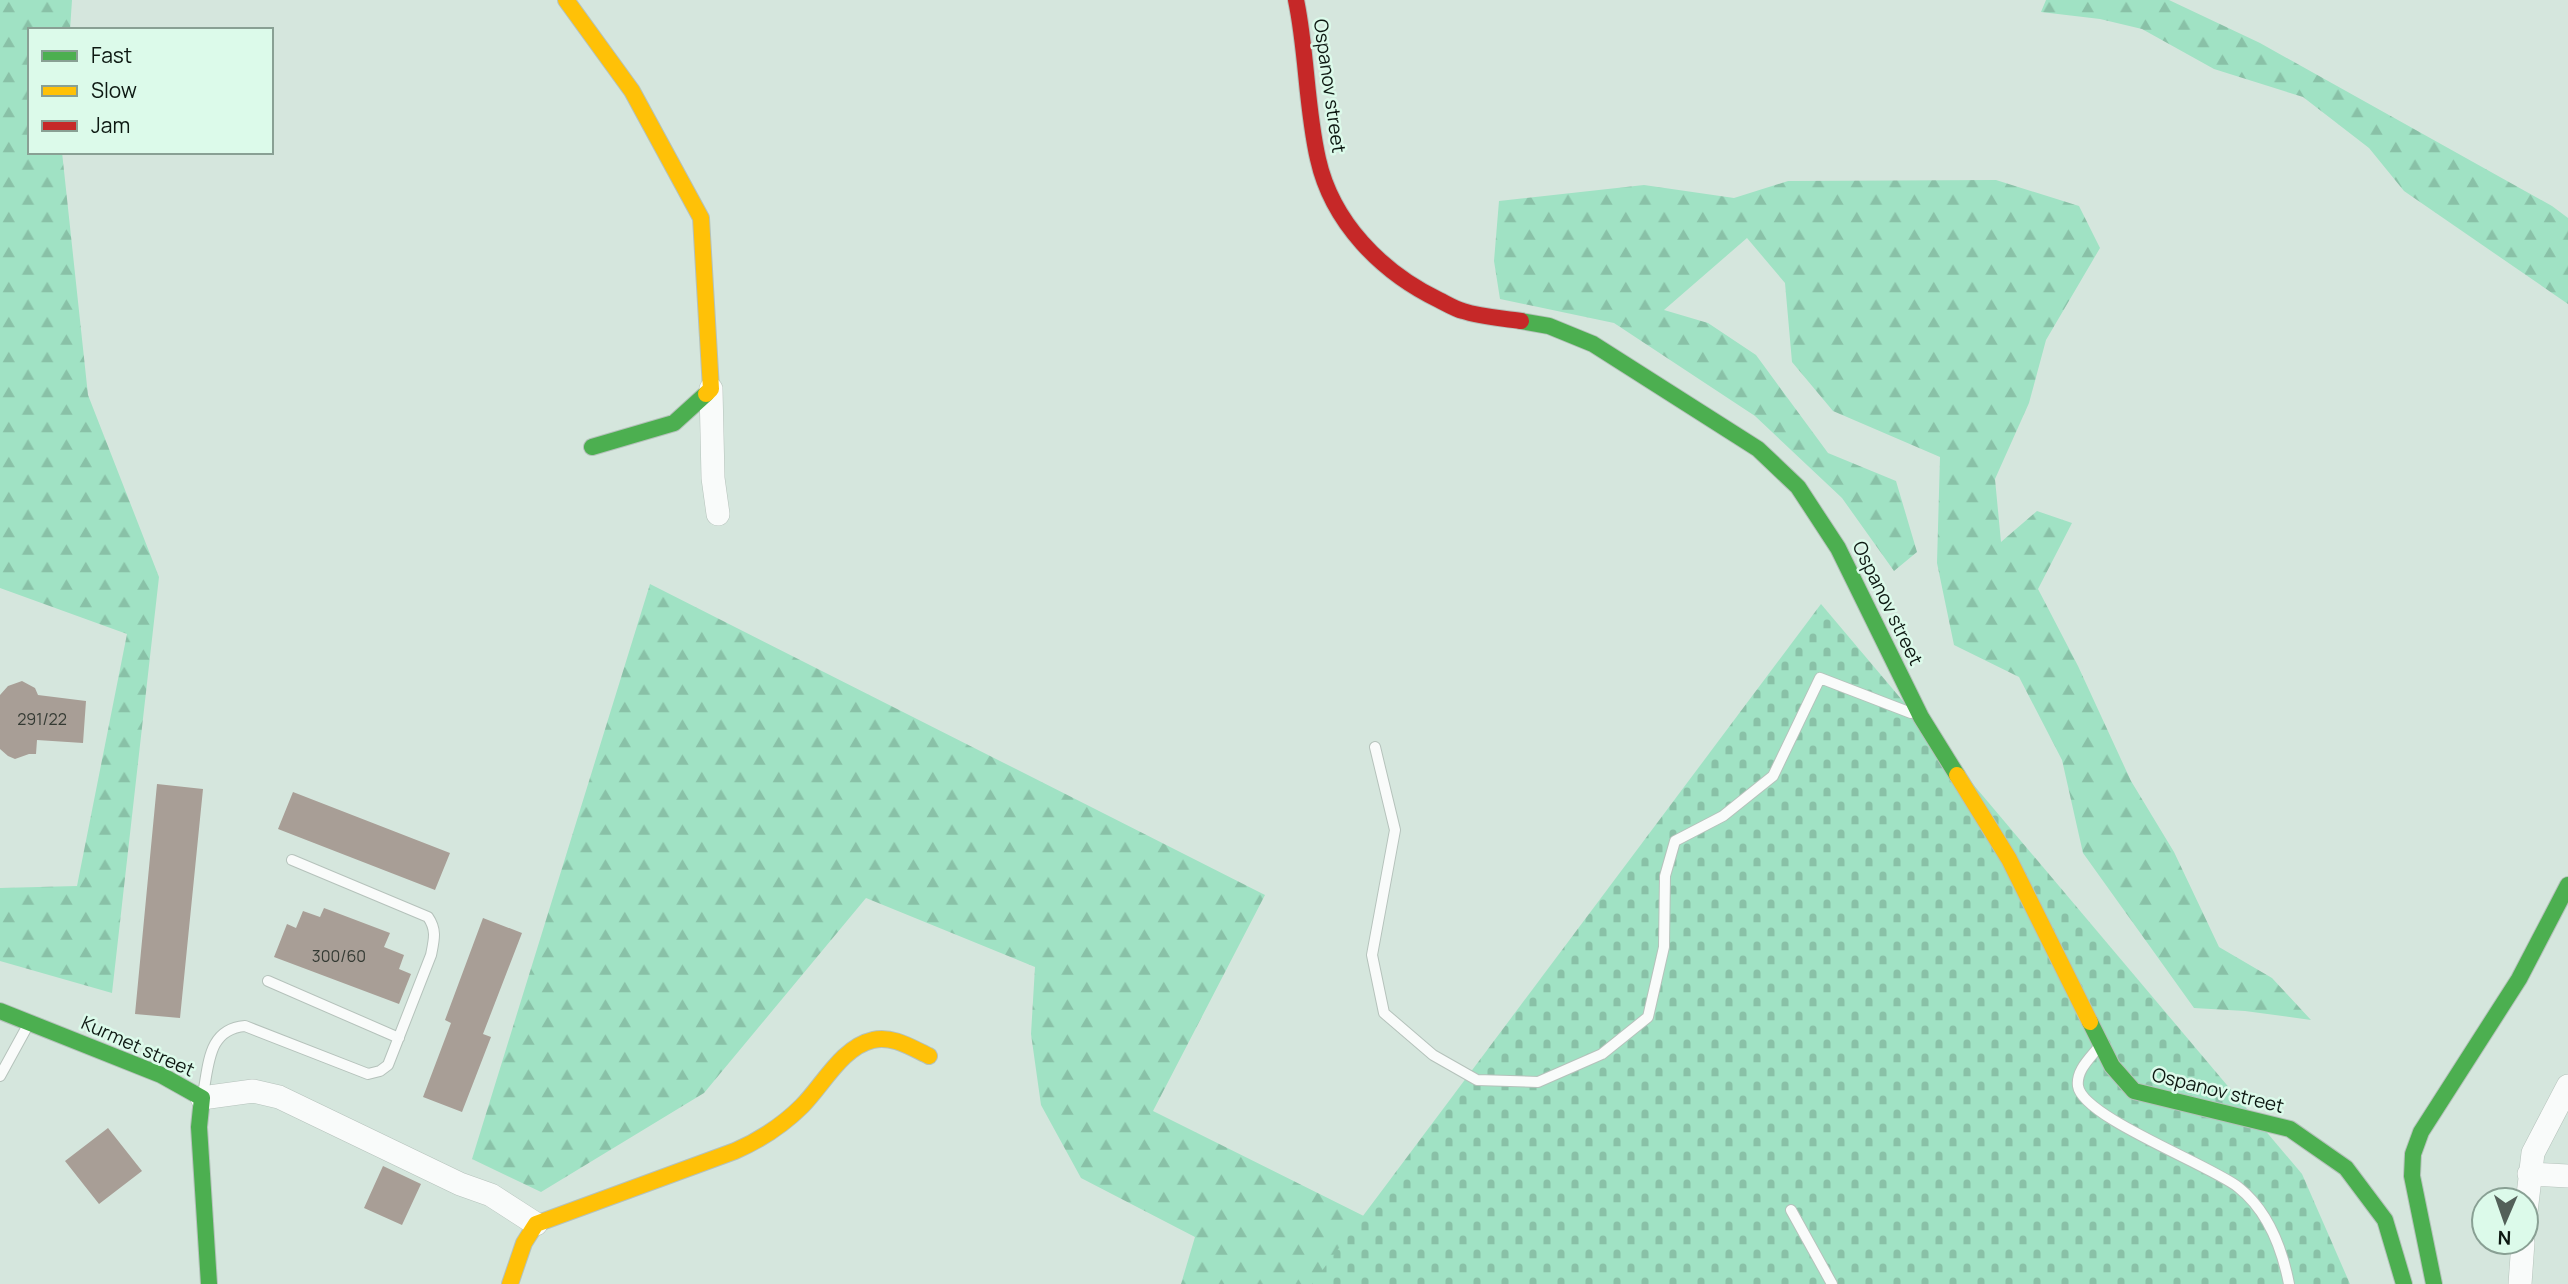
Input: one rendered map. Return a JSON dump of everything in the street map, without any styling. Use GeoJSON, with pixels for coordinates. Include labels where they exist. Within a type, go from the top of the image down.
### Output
{"type":"FeatureCollection","features":[{"type":"Feature","properties":{"kind":"street"},"geometry":{"type":"LineString","coordinates":[[566,0],[632,91],[701,218],[711,389],[712,478],[718,514]]}},
{"type":"Feature","properties":{"kind":"street","name":"Ospanov street"},"geometry":{"type":"LineString","coordinates":[[1296,0],[1303,33],[1310,115],[1318,161],[1335,207],[1357,239],[1412,287],[1462,312],[1549,326],[1594,344],[1758,449],[1798,487],[1838,548],[1921,717],[2009,859],[2112,1066],[2134,1091],[2290,1129],[2346,1168],[2385,1220],[2404,1284]]}},
{"type":"Feature","properties":{"kind":"street"},"geometry":{"type":"LineString","coordinates":[[592,447],[674,423],[711,389]]}},
{"type":"Feature","properties":{"kind":"street"},"geometry":{"type":"LineString","coordinates":[[2434,1284],[2413,1184],[2411,1160],[2414,1147],[2519,979],[2568,885]]}},
{"type":"Feature","properties":{"kind":"street","name":"Kurmet street"},"geometry":{"type":"LineString","coordinates":[[0,1011],[161,1075],[202,1098],[199,1127],[209,1284]]}},
{"type":"Feature","properties":{"kind":"street"},"geometry":{"type":"LineString","coordinates":[[510,1284],[524,1243],[536,1224],[757,1141],[779,1127],[861,1044],[874,1040],[892,1040],[929,1056]]}},
{"type":"Feature","properties":{"kind":"street"},"geometry":{"type":"LineString","coordinates":[[2528,1186],[2533,1153],[2568,1086]]}},
{"type":"Feature","properties":{"kind":"street"},"geometry":{"type":"LineString","coordinates":[[202,1098],[253,1091],[279,1097],[460,1184],[491,1195],[536,1224]]}},
{"type":"Feature","properties":{"kind":"street"},"geometry":{"type":"LineString","coordinates":[[2529,1174],[2568,1176]]}},
{"type":"Feature","properties":{"kind":"street"},"geometry":{"type":"LineString","coordinates":[[2520,1284],[2522,1256]]}},
{"type":"Feature","properties":{"kind":"lane"},"geometry":{"type":"LineString","coordinates":[[1374,747],[1395,830],[1372,955],[1384,1013],[1433,1055],[1478,1080],[1538,1082],[1602,1054],[1648,1017],[1664,947],[1665,876],[1675,841],[1723,816],[1773,776],[1821,678],[1921,717]]}},
{"type":"Feature","properties":{"kind":"lane"},"geometry":{"type":"LineString","coordinates":[[202,1098],[212,1049],[221,1034],[231,1027],[245,1026],[368,1074],[380,1071],[387,1065],[399,1038],[431,955],[435,937],[434,926],[428,917],[292,860]]}},
{"type":"Feature","properties":{"kind":"lane"},"geometry":{"type":"LineString","coordinates":[[268,981],[399,1038]]}},
{"type":"Feature","properties":{"kind":"lane"},"geometry":{"type":"LineString","coordinates":[[0,1076],[29,1023]]}},
{"type":"Feature","properties":{"kind":"lane"},"geometry":{"type":"LineString","coordinates":[[2101,1044],[2079,1076],[2078,1087],[2084,1098],[2103,1114],[2220,1174],[2257,1204],[2275,1236],[2289,1284]]}},
{"type":"Feature","properties":{"kind":"lane"},"geometry":{"type":"LineString","coordinates":[[1791,1210],[1832,1284]]}},
{"type":"Feature","properties":{"kind":"green space"},"geometry":{"type":"Polygon","coordinates":[[[0,0],[72,0],[70,28],[28,28],[28,154],[62,154],[88,395],[159,577],[112,993],[0,961],[0,888],[77,886],[127,634],[0,588],[0,0]]]}},
{"type":"Feature","properties":{"kind":"green space"},"geometry":{"type":"Polygon","coordinates":[[[2046,0],[2169,0],[2260,43],[2552,206],[2568,218],[2568,304],[2404,191],[2369,148],[2303,97],[2214,69],[2142,29],[2100,19],[2041,12],[2046,0]]]}},
{"type":"Feature","properties":{"kind":"green space"},"geometry":{"type":"Polygon","coordinates":[[[1996,180],[2079,206],[2100,248],[2046,340],[2029,403],[1995,479],[2001,542],[2037,511],[2072,523],[2038,589],[2078,666],[2131,781],[2174,852],[2219,947],[2272,978],[2311,1020],[2245,1011],[2194,1008],[2083,853],[2062,760],[2019,677],[1954,645],[1937,563],[1940,457],[1833,411],[1792,362],[1785,283],[1747,238],[1664,310],[1708,323],[1756,355],[1828,453],[1896,481],[1917,552],[1894,571],[1842,498],[1755,416],[1614,323],[1500,299],[1494,261],[1499,201],[1644,185],[1734,198],[1788,181],[1996,180]]]}},
{"type":"Feature","properties":{"kind":"green space"},"geometry":{"type":"Polygon","coordinates":[[[650,584],[1265,895],[1153,1111],[1448,1258],[1540,1284],[1181,1284],[1195,1237],[1081,1178],[1041,1105],[1031,1034],[1035,967],[866,898],[704,1093],[541,1192],[472,1159],[650,584]]]}},
{"type":"Feature","properties":{"kind":"green space"},"geometry":{"type":"Polygon","coordinates":[[[1821,604],[2302,1174],[2350,1284],[1312,1284],[1821,604]]]}},
{"type":"Feature","properties":{"kind":"building"},"geometry":{"type":"Polygon","coordinates":[[[22,681],[35,688],[38,695],[86,701],[83,743],[37,740],[36,754],[15,759],[0,749],[0,695],[8,686],[22,681]]]}},
{"type":"Feature","properties":{"kind":"building"},"geometry":{"type":"Polygon","coordinates":[[[157,784],[203,789],[180,1018],[135,1014],[157,784]]]}},
{"type":"Feature","properties":{"kind":"building"},"geometry":{"type":"Polygon","coordinates":[[[293,792],[450,853],[435,890],[278,829],[293,792]]]}},
{"type":"Feature","properties":{"kind":"building"},"geometry":{"type":"Polygon","coordinates":[[[324,908],[390,933],[384,947],[404,955],[399,969],[411,974],[399,1004],[274,957],[287,924],[296,928],[303,911],[320,917],[324,908]]]}},
{"type":"Feature","properties":{"kind":"building"},"geometry":{"type":"Polygon","coordinates":[[[483,918],[522,933],[483,1034],[491,1037],[462,1112],[423,1097],[451,1023],[445,1020],[483,918]]]}},
{"type":"Feature","properties":{"kind":"building"},"geometry":{"type":"Polygon","coordinates":[[[108,1128],[142,1171],[99,1204],[65,1161],[108,1128]]]}},
{"type":"Feature","properties":{"kind":"building"},"geometry":{"type":"Polygon","coordinates":[[[383,1166],[421,1184],[402,1225],[364,1208],[383,1166]]]}},
{"type":"Feature","properties":{"kind":"traffic: fast"},"geometry":{"type":"LineString","coordinates":[[1521,321],[1549,326],[1593,344],[1758,449],[1798,487],[1838,548],[1921,717],[1957,775]]}},
{"type":"Feature","properties":{"kind":"traffic: fast"},"geometry":{"type":"LineString","coordinates":[[592,447],[674,423],[706,394]]}},
{"type":"Feature","properties":{"kind":"traffic: fast"},"geometry":{"type":"LineString","coordinates":[[2434,1284],[2412,1176],[2413,1154],[2421,1132],[2519,979],[2568,885]]}},
{"type":"Feature","properties":{"kind":"traffic: fast"},"geometry":{"type":"LineString","coordinates":[[0,1011],[161,1075],[202,1098],[199,1127],[209,1284]]}},
{"type":"Feature","properties":{"kind":"traffic: fast"},"geometry":{"type":"LineString","coordinates":[[2090,1022],[2112,1066],[2134,1091],[2290,1129],[2346,1168],[2385,1220],[2404,1284]]}},
{"type":"Feature","properties":{"kind":"traffic: slow"},"geometry":{"type":"LineString","coordinates":[[566,0],[632,91],[701,218],[711,389],[706,394]]}},
{"type":"Feature","properties":{"kind":"traffic: slow"},"geometry":{"type":"LineString","coordinates":[[1957,775],[2009,859],[2090,1022]]}},
{"type":"Feature","properties":{"kind":"traffic: slow"},"geometry":{"type":"LineString","coordinates":[[510,1284],[524,1243],[536,1224],[753,1142],[795,1113],[842,1058],[862,1044],[887,1039],[929,1056]]}},
{"type":"Feature","properties":{"kind":"traffic: jam"},"geometry":{"type":"LineString","coordinates":[[1296,0],[1318,159],[1325,182],[1347,224],[1379,260],[1418,288],[1460,310],[1521,321]]}}]}
